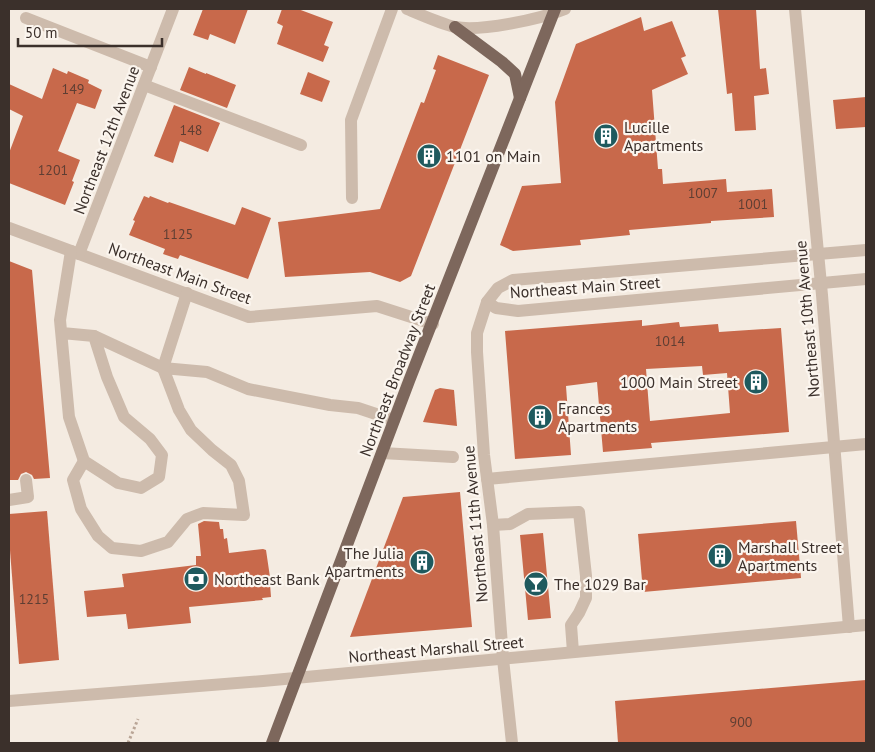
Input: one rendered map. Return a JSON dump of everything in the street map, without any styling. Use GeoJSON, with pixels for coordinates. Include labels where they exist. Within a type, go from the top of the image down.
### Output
{"type":"FeatureCollection","features":[{"type":"Feature","properties":{"kind":"main road","name":"Northeast Broadway Street"},"geometry":{"type":"LineString","coordinates":[[272,743],[394,420],[554,11]]}},
{"type":"Feature","properties":{"kind":"main road"},"geometry":{"type":"LineString","coordinates":[[455,27],[515,74],[520,98]]}},
{"type":"Feature","properties":{"kind":"street","name":"Northeast 12th Avenue"},"geometry":{"type":"LineString","coordinates":[[84,461],[69,417],[60,320],[75,252],[144,85],[173,9]]}},
{"type":"Feature","properties":{"kind":"street"},"geometry":{"type":"LineString","coordinates":[[352,198],[351,120],[392,9]]}},
{"type":"Feature","properties":{"kind":"street"},"geometry":{"type":"LineString","coordinates":[[407,9],[455,27],[483,28],[565,9]]}},
{"type":"Feature","properties":{"kind":"street","name":"Northeast 10th Avenue"},"geometry":{"type":"LineString","coordinates":[[795,9],[849,626]]}},
{"type":"Feature","properties":{"kind":"street"},"geometry":{"type":"LineString","coordinates":[[26,18],[151,67]]}},
{"type":"Feature","properties":{"kind":"street"},"geometry":{"type":"LineString","coordinates":[[144,85],[301,145]]}},
{"type":"Feature","properties":{"kind":"street","name":"Northeast Main Street"},"geometry":{"type":"LineString","coordinates":[[9,228],[249,317],[377,306],[433,324]]}},
{"type":"Feature","properties":{"kind":"street","name":"Northeast Main Street"},"geometry":{"type":"LineString","coordinates":[[866,250],[513,280],[498,288],[487,302],[496,308],[518,311],[866,279]]}},
{"type":"Feature","properties":{"kind":"street"},"geometry":{"type":"LineString","coordinates":[[94,336],[107,377],[124,417],[150,439],[162,455],[159,477],[141,488],[118,483],[84,461],[73,480],[81,509],[98,536],[112,548],[141,551],[168,542],[187,519],[202,513],[244,515],[239,481],[231,465],[191,430],[179,410],[163,368],[187,293]]}},
{"type":"Feature","properties":{"kind":"street","name":"Northeast 11th Avenue"},"geometry":{"type":"LineString","coordinates":[[487,302],[478,333],[477,352],[512,743]]}},
{"type":"Feature","properties":{"kind":"street"},"geometry":{"type":"LineString","coordinates":[[62,333],[94,336],[163,368],[207,372],[248,390],[330,405],[358,408],[394,420]]}},
{"type":"Feature","properties":{"kind":"street"},"geometry":{"type":"LineString","coordinates":[[487,479],[866,444]]}},
{"type":"Feature","properties":{"kind":"street"},"geometry":{"type":"LineString","coordinates":[[382,453],[453,457]]}},
{"type":"Feature","properties":{"kind":"street"},"geometry":{"type":"LineString","coordinates":[[9,500],[28,497],[26,480]]}},
{"type":"Feature","properties":{"kind":"street"},"geometry":{"type":"LineString","coordinates":[[493,525],[510,524],[528,514],[579,512],[586,576],[586,598],[571,625],[573,652]]}},
{"type":"Feature","properties":{"kind":"street","name":"Northeast Marshall Street"},"geometry":{"type":"LineString","coordinates":[[9,701],[297,678],[866,625]]}},
{"type":"Feature","properties":{"kind":"path"},"geometry":{"type":"LineString","coordinates":[[128,743],[138,719]]}},
{"type":"Feature","properties":{"kind":"building"},"geometry":{"type":"Polygon","coordinates":[[[203,9],[248,9],[235,44],[210,34],[208,40],[193,35],[203,9]]]}},
{"type":"Feature","properties":{"kind":"building"},"geometry":{"type":"Polygon","coordinates":[[[282,9],[298,9],[333,22],[324,45],[329,47],[323,62],[277,44],[283,26],[277,23],[282,9]]]}},
{"type":"Feature","properties":{"kind":"building"},"geometry":{"type":"Polygon","coordinates":[[[718,9],[756,9],[760,69],[766,68],[769,94],[754,96],[756,130],[735,131],[732,93],[727,94],[718,9]]]}},
{"type":"Feature","properties":{"kind":"building","name":"Lucille Apartments"},"geometry":{"type":"Polygon","coordinates":[[[641,17],[644,31],[672,21],[686,56],[681,58],[688,74],[652,90],[658,169],[662,169],[663,184],[726,179],[727,192],[772,189],[774,217],[711,221],[711,223],[629,230],[630,235],[580,240],[581,245],[513,251],[500,245],[522,186],[561,183],[555,102],[576,44],[641,17]]]}},
{"type":"Feature","properties":{"kind":"building","name":"1101 on Main"},"geometry":{"type":"Polygon","coordinates":[[[438,55],[489,75],[411,276],[400,282],[370,272],[285,277],[278,222],[380,209],[421,102],[424,103],[436,70],[433,69],[438,55]]]}},
{"type":"Feature","properties":{"kind":"building"},"geometry":{"type":"Polygon","coordinates":[[[189,67],[236,85],[227,108],[180,90],[189,67]]]}},
{"type":"Feature","properties":{"kind":"building"},"geometry":{"type":"Polygon","coordinates":[[[53,68],[67,74],[68,71],[89,80],[88,83],[102,90],[95,109],[77,103],[58,151],[80,160],[65,205],[9,183],[9,153],[23,116],[9,109],[9,84],[42,99],[53,68]]]}},
{"type":"Feature","properties":{"kind":"building"},"geometry":{"type":"Polygon","coordinates":[[[308,72],[330,81],[322,102],[300,94],[308,72]]]}},
{"type":"Feature","properties":{"kind":"building"},"geometry":{"type":"Polygon","coordinates":[[[866,97],[866,127],[836,129],[833,100],[866,97]]]}},
{"type":"Feature","properties":{"kind":"building"},"geometry":{"type":"Polygon","coordinates":[[[174,105],[220,123],[208,152],[180,141],[173,163],[154,156],[174,105]]]}},
{"type":"Feature","properties":{"kind":"building"},"geometry":{"type":"Polygon","coordinates":[[[144,196],[169,202],[235,225],[242,207],[271,218],[248,279],[180,255],[178,259],[163,254],[165,249],[129,235],[135,221],[133,220],[144,196]]]}},
{"type":"Feature","properties":{"kind":"building"},"geometry":{"type":"Polygon","coordinates":[[[9,261],[32,270],[50,478],[34,479],[32,475],[26,472],[21,474],[18,480],[9,480],[9,261]]]}},
{"type":"Feature","properties":{"kind":"building"},"geometry":{"type":"Polygon","coordinates":[[[642,320],[642,326],[679,322],[680,327],[718,324],[719,332],[781,328],[789,432],[651,443],[652,448],[603,452],[597,382],[566,386],[571,455],[515,459],[505,331],[642,320]],[[702,366],[646,369],[650,421],[730,413],[727,373],[703,375],[702,366]]]}},
{"type":"Feature","properties":{"kind":"building"},"geometry":{"type":"Polygon","coordinates":[[[440,388],[454,390],[457,426],[423,422],[435,390],[440,388]]]}},
{"type":"Feature","properties":{"kind":"building","name":"The Julia Apartments"},"geometry":{"type":"Polygon","coordinates":[[[460,492],[472,627],[350,637],[403,497],[460,492]]]}},
{"type":"Feature","properties":{"kind":"building"},"geometry":{"type":"Polygon","coordinates":[[[47,511],[59,660],[19,664],[9,538],[9,514],[47,511]]]}},
{"type":"Feature","properties":{"kind":"building","name":"Northeast Bank"},"geometry":{"type":"Polygon","coordinates":[[[204,521],[219,522],[220,529],[223,529],[224,539],[227,538],[229,553],[266,550],[271,597],[262,598],[263,600],[189,607],[191,623],[128,629],[126,614],[87,617],[84,591],[124,587],[122,574],[196,565],[196,556],[201,556],[198,524],[204,521]]]}},
{"type":"Feature","properties":{"kind":"building","name":"Marshall Street Apartments"},"geometry":{"type":"Polygon","coordinates":[[[796,521],[801,578],[643,592],[638,534],[796,521]]]}},
{"type":"Feature","properties":{"kind":"building","name":"The 1029 Bar"},"geometry":{"type":"Polygon","coordinates":[[[543,533],[551,618],[528,620],[520,535],[543,533]]]}},
{"type":"Feature","properties":{"kind":"building"},"geometry":{"type":"Polygon","coordinates":[[[866,680],[866,743],[618,743],[615,701],[866,680]]]}},
{"type":"Feature","properties":{"kind":"place","name":"Lucille Apartments"},"geometry":{"type":"Point","coordinates":[606,136]}},
{"type":"Feature","properties":{"kind":"place","name":"1101 on Main"},"geometry":{"type":"Point","coordinates":[429,156]}},
{"type":"Feature","properties":{"kind":"place","name":"1000 Main Street"},"geometry":{"type":"Point","coordinates":[756,382]}},
{"type":"Feature","properties":{"kind":"place","name":"Frances Apartments"},"geometry":{"type":"Point","coordinates":[540,417]}},
{"type":"Feature","properties":{"kind":"place","name":"Marshall Street Apartments"},"geometry":{"type":"Point","coordinates":[720,556]}},
{"type":"Feature","properties":{"kind":"place","name":"The Julia Apartments"},"geometry":{"type":"Point","coordinates":[422,562]}},
{"type":"Feature","properties":{"kind":"place","name":"Northeast Bank"},"geometry":{"type":"Point","coordinates":[196,579]}},
{"type":"Feature","properties":{"kind":"place","name":"The 1029 Bar"},"geometry":{"type":"Point","coordinates":[536,584]}}]}
